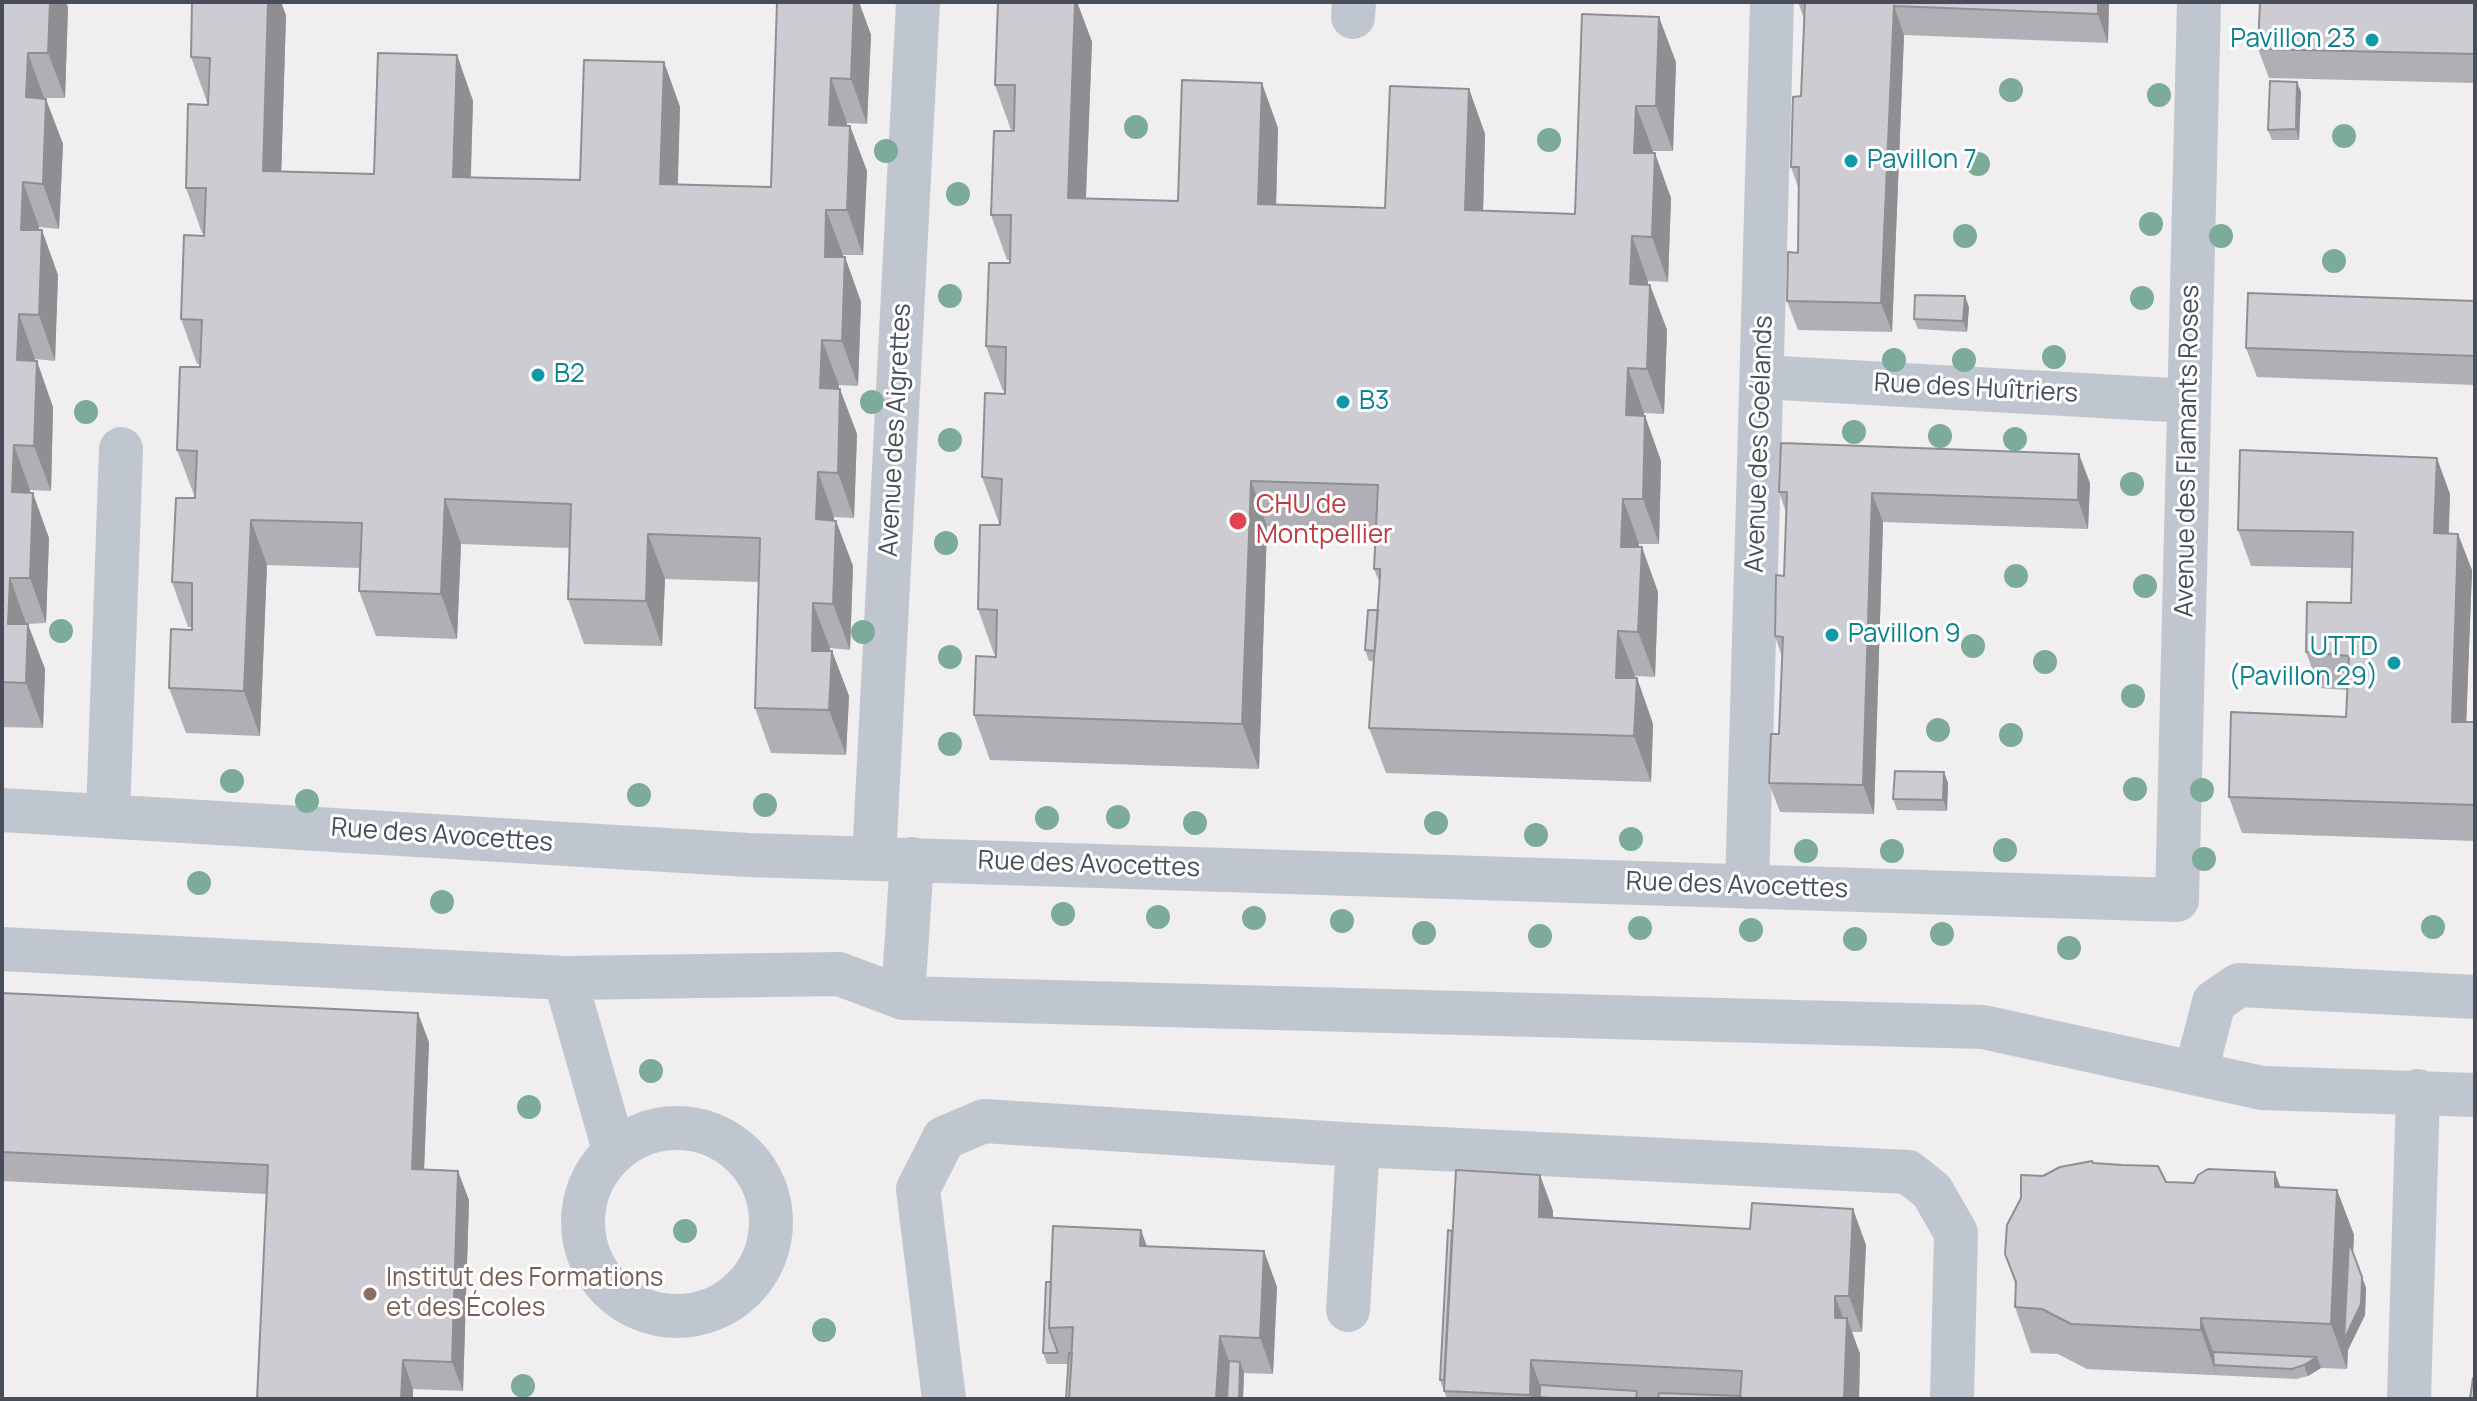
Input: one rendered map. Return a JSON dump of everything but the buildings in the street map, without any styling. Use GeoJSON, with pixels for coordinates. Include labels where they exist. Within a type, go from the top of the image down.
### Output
{"type":"FeatureCollection","features":[{"type":"Feature","properties":{"kind":"street","name":"Avenue des Aigrettes"},"geometry":{"type":"LineString","coordinates":[[903,998],[893,859],[918,2]]}},
{"type":"Feature","properties":{"kind":"street","name":"Avenue des Goélands"},"geometry":{"type":"LineString","coordinates":[[1747,887],[1772,2]]}},
{"type":"Feature","properties":{"kind":"street","name":"Avenue des Flamants Roses"},"geometry":{"type":"LineString","coordinates":[[2177,900],[2199,2]]}},
{"type":"Feature","properties":{"kind":"street","name":"Rue des Huîtriers"},"geometry":{"type":"LineString","coordinates":[[1762,377],[2189,401]]}},
{"type":"Feature","properties":{"kind":"street"},"geometry":{"type":"LineString","coordinates":[[108,815],[121,449]]}},
{"type":"Feature","properties":{"kind":"street","name":"Rue des Avocettes"},"geometry":{"type":"LineString","coordinates":[[2,810],[749,855],[2177,900]]}},
{"type":"Feature","properties":{"kind":"street"},"geometry":{"type":"LineString","coordinates":[[2,949],[565,978],[839,974],[903,998],[1983,1027],[2262,1088],[2475,1095]]}},
{"type":"Feature","properties":{"kind":"street"},"geometry":{"type":"LineString","coordinates":[[565,978],[614,1150]]}},
{"type":"Feature","properties":{"kind":"street"},"geometry":{"type":"LineString","coordinates":[[2202,1073],[2201,1052],[2214,1002],[2239,985],[2475,997]]}},
{"type":"Feature","properties":{"kind":"street"},"geometry":{"type":"LineString","coordinates":[[2409,1399],[2418,1091]]}},
{"type":"Feature","properties":{"kind":"street"},"geometry":{"type":"LineString","coordinates":[[944,1399],[918,1189],[944,1138],[984,1121],[1358,1145],[1908,1172],[1932,1191],[1956,1233],[1952,1399]]}},
{"type":"Feature","properties":{"kind":"street"},"geometry":{"type":"LineString","coordinates":[[669,1127],[699,1130],[727,1141],[750,1161],[766,1186],[773,1216],[770,1246],[758,1273],[738,1295],[709,1312],[677,1317],[645,1312],[616,1296],[595,1270],[584,1239],[583,1206],[594,1175],[614,1150],[640,1134],[669,1127]]}},
{"type":"Feature","properties":{"kind":"street"},"geometry":{"type":"LineString","coordinates":[[1348,1310],[1358,1145]]}},
{"type":"Feature","properties":{"kind":"place","name":"Pavillon 23"},"geometry":{"type":"Point","coordinates":[2372,40]}},
{"type":"Feature","properties":{"kind":"place","name":"Pavillon 7"},"geometry":{"type":"Point","coordinates":[1851,161]}},
{"type":"Feature","properties":{"kind":"place","name":"B2"},"geometry":{"type":"Point","coordinates":[538,375]}},
{"type":"Feature","properties":{"kind":"place","name":"B3"},"geometry":{"type":"Point","coordinates":[1343,402]}},
{"type":"Feature","properties":{"kind":"place","name":"CHU de Montpellier"},"geometry":{"type":"Point","coordinates":[1238,521]}},
{"type":"Feature","properties":{"kind":"place","name":"Pavillon 9"},"geometry":{"type":"Point","coordinates":[1832,635]}},
{"type":"Feature","properties":{"kind":"place","name":"UTTD (Pavillon 29)"},"geometry":{"type":"Point","coordinates":[2394,663]}},
{"type":"Feature","properties":{"kind":"place","name":"Institut des Formations et des Écoles"},"geometry":{"type":"Point","coordinates":[370,1294]}}]}
